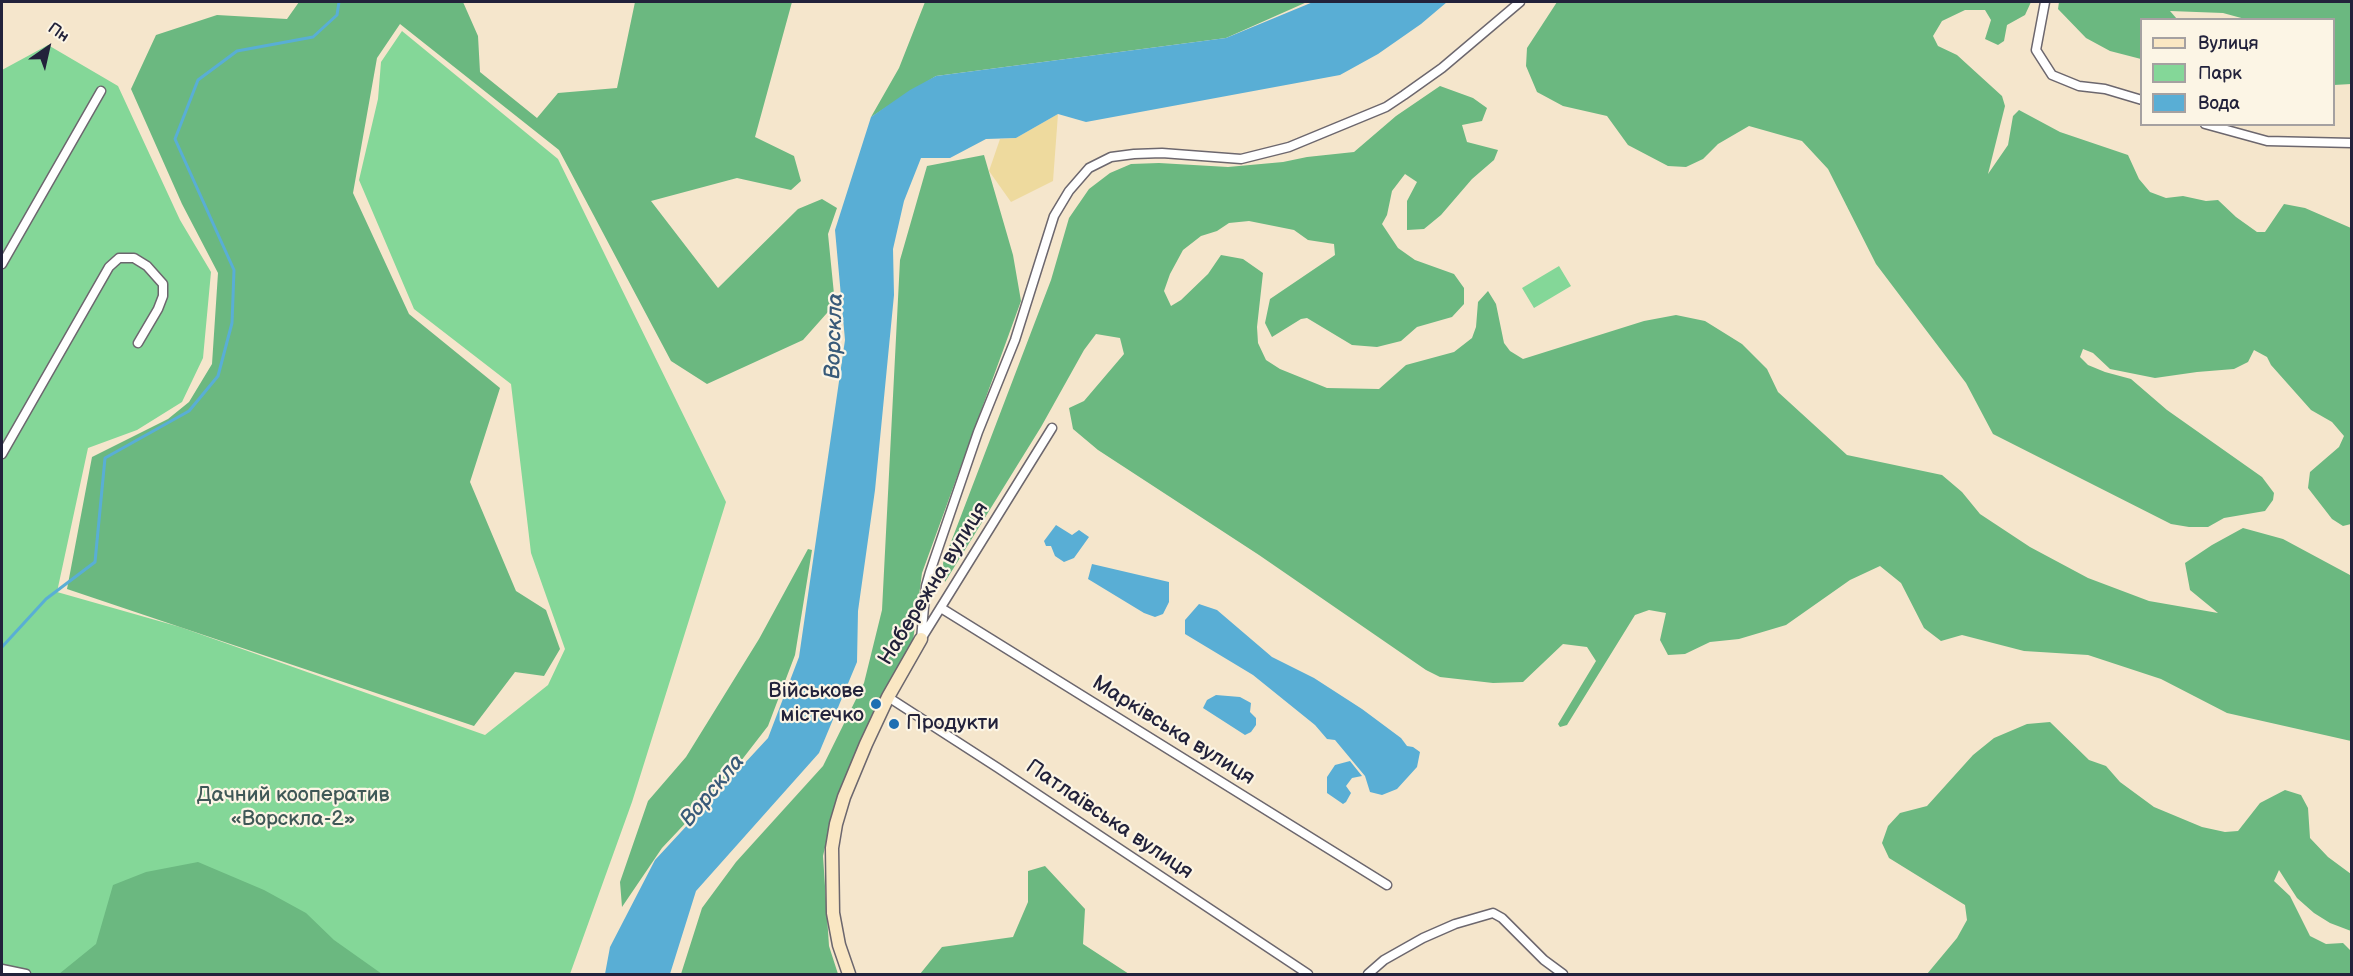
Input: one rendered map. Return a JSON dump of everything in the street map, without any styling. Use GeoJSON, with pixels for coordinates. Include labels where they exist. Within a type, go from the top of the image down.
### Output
{"type":"FeatureCollection","features":[{"type":"Feature","properties":{"kind":"street"},"geometry":{"type":"LineString","coordinates":[[921,639],[926,586],[930,572],[978,432],[1016,340],[1054,216],[1069,191],[1089,168],[1111,157],[1134,154],[1162,153],[1241,159],[1288,147],[1386,106],[1404,95],[1442,68],[1521,2]]}},
{"type":"Feature","properties":{"kind":"street"},"geometry":{"type":"LineString","coordinates":[[2045,2],[2036,50],[2052,75],[2079,86],[2105,89],[2140,99]]}},
{"type":"Feature","properties":{"kind":"street"},"geometry":{"type":"LineString","coordinates":[[2,264],[101,91]]}},
{"type":"Feature","properties":{"kind":"street"},"geometry":{"type":"LineString","coordinates":[[2212,126],[2267,141],[2352,143]]}},
{"type":"Feature","properties":{"kind":"street"},"geometry":{"type":"LineString","coordinates":[[2,454],[109,267],[119,258],[135,258],[147,266],[163,284],[163,296],[158,309],[138,343]]}},
{"type":"Feature","properties":{"kind":"street","name":"Набережна вулиця"},"geometry":{"type":"LineString","coordinates":[[849,975],[839,945],[833,913],[832,848],[843,797],[888,697],[921,639],[1052,428]]}},
{"type":"Feature","properties":{"kind":"street","name":"Марківська вулиця"},"geometry":{"type":"LineString","coordinates":[[941,608],[1387,885]]}},
{"type":"Feature","properties":{"kind":"street","name":"Патлаївська вулиця"},"geometry":{"type":"LineString","coordinates":[[888,697],[1308,975]]}},
{"type":"Feature","properties":{"kind":"street"},"geometry":{"type":"LineString","coordinates":[[1368,975],[1384,960],[1423,938],[1455,924],[1493,913],[1502,918],[1544,960],[1563,975]]}},
{"type":"Feature","properties":{"kind":"street"},"geometry":{"type":"LineString","coordinates":[[2,969],[26,975]]}},
{"type":"Feature","properties":{"kind":"green space"},"geometry":{"type":"Polygon","coordinates":[[[299,2],[463,2],[478,36],[480,72],[537,118],[558,93],[617,88],[635,2],[792,2],[755,137],[794,156],[801,181],[791,190],[737,178],[651,201],[718,288],[798,209],[822,199],[837,208],[828,234],[835,304],[803,340],[707,384],[671,361],[559,150],[400,24],[377,58],[353,193],[409,314],[500,388],[470,482],[516,591],[546,610],[560,649],[544,676],[515,672],[474,726],[67,589],[92,457],[168,419],[189,402],[212,364],[218,273],[182,204],[131,89],[156,35],[217,15],[287,19],[299,2]]]}},
{"type":"Feature","properties":{"kind":"green space"},"geometry":{"type":"Polygon","coordinates":[[[925,2],[1307,2],[1226,38],[936,76],[871,117],[899,68],[925,2]]]}},
{"type":"Feature","properties":{"kind":"green space"},"geometry":{"type":"Polygon","coordinates":[[[1557,2],[2031,2],[2025,15],[2007,25],[2004,41],[1998,45],[1985,39],[1991,20],[1985,10],[1965,10],[1942,21],[1933,36],[1938,46],[1957,55],[2002,96],[2005,106],[1988,174],[2008,145],[2013,116],[2019,110],[2060,132],[2128,155],[2139,179],[2150,192],[2166,198],[2183,196],[2206,201],[2218,200],[2257,232],[2265,232],[2284,204],[2305,208],[2351,228],[2351,524],[2343,526],[2332,519],[2308,488],[2310,472],[2339,447],[2344,436],[2332,422],[2311,410],[2271,365],[2267,357],[2254,350],[2248,362],[2234,369],[2155,378],[2110,369],[2093,353],[2083,349],[2080,357],[2088,365],[2131,379],[2167,410],[2262,477],[2274,493],[2273,500],[2265,511],[2224,518],[2208,527],[2171,524],[1993,434],[1966,383],[1876,264],[1828,169],[1802,141],[1749,126],[1718,144],[1703,159],[1686,167],[1668,166],[1628,145],[1607,116],[1563,106],[1537,92],[1526,66],[1527,48],[1557,2]]]}},
{"type":"Feature","properties":{"kind":"green space"},"geometry":{"type":"Polygon","coordinates":[[[2059,2],[2351,2],[2351,84],[2335,85],[2335,18],[2241,18],[2223,13],[2170,11],[2176,18],[2140,18],[2140,59],[2110,51],[2086,38],[2058,9],[2059,2]]]}},
{"type":"Feature","properties":{"kind":"green space","name":"Дачний кооператив «Ворскла-2»"},"geometry":{"type":"Polygon","coordinates":[[[402,31],[558,159],[726,502],[632,802],[570,974],[2,974],[2,70],[48,45],[118,86],[180,220],[211,272],[203,358],[182,402],[137,430],[88,448],[57,592],[180,627],[485,735],[548,685],[565,649],[531,553],[511,384],[414,309],[359,180],[378,99],[381,62],[402,31]]]}},
{"type":"Feature","properties":{"kind":"green space"},"geometry":{"type":"Polygon","coordinates":[[[1440,86],[1473,98],[1487,108],[1482,121],[1462,125],[1467,142],[1498,150],[1494,160],[1472,179],[1441,215],[1424,229],[1407,230],[1407,201],[1417,182],[1405,174],[1392,191],[1387,215],[1382,224],[1398,248],[1415,260],[1454,274],[1464,288],[1464,304],[1452,317],[1417,327],[1401,341],[1377,347],[1352,345],[1307,318],[1301,319],[1272,337],[1265,323],[1270,299],[1335,255],[1334,244],[1308,240],[1294,230],[1249,221],[1229,223],[1217,231],[1201,236],[1183,250],[1164,291],[1171,306],[1181,300],[1208,274],[1221,255],[1243,259],[1263,273],[1257,327],[1258,343],[1266,360],[1280,369],[1327,388],[1379,389],[1406,365],[1454,352],[1472,338],[1476,327],[1478,302],[1488,291],[1496,304],[1504,343],[1510,351],[1523,359],[1644,321],[1676,315],[1705,321],[1742,344],[1767,369],[1778,392],[1847,455],[1942,475],[1962,492],[1980,514],[2030,547],[2088,578],[2149,601],[2218,613],[2190,590],[2185,563],[2243,528],[2283,539],[2352,576],[2351,741],[2227,713],[2161,679],[2088,655],[2024,651],[1962,635],[1941,641],[1924,628],[1901,583],[1880,566],[1850,580],[1786,625],[1739,639],[1710,642],[1685,654],[1668,655],[1660,640],[1666,613],[1649,610],[1635,615],[1567,725],[1560,727],[1558,724],[1596,661],[1587,647],[1563,644],[1523,682],[1493,683],[1440,677],[1426,670],[1259,555],[1098,450],[1073,429],[1069,408],[1084,401],[1124,354],[1120,338],[1096,334],[1084,350],[1041,427],[945,582],[943,563],[1051,280],[1069,218],[1089,189],[1110,173],[1131,164],[1159,163],[1228,167],[1354,152],[1396,116],[1440,86]]]}},
{"type":"Feature","properties":{"kind":"green space"},"geometry":{"type":"Polygon","coordinates":[[[984,155],[1013,255],[1021,301],[922,573],[913,641],[870,722],[835,804],[823,856],[829,946],[838,974],[681,974],[702,908],[736,862],[823,766],[864,683],[882,610],[900,260],[927,166],[984,155]]]}},
{"type":"Feature","properties":{"kind":"green space"},"geometry":{"type":"Polygon","coordinates":[[[1559,266],[1571,286],[1534,308],[1522,288],[1559,266]]]}},
{"type":"Feature","properties":{"kind":"green space"},"geometry":{"type":"Polygon","coordinates":[[[808,549],[812,550],[795,655],[768,726],[727,779],[662,848],[622,907],[620,882],[648,801],[686,757],[759,639],[808,549]]]}},
{"type":"Feature","properties":{"kind":"green space"},"geometry":{"type":"Polygon","coordinates":[[[2050,722],[2089,760],[2106,766],[2120,782],[2154,807],[2202,827],[2225,832],[2238,831],[2260,803],[2285,790],[2301,795],[2308,808],[2310,838],[2328,857],[2351,874],[2351,931],[2330,923],[2314,913],[2297,898],[2279,870],[2274,881],[2290,896],[2310,936],[2326,944],[2343,943],[2351,951],[2351,974],[1927,974],[1957,938],[1967,920],[1965,905],[1889,858],[1882,843],[1888,826],[1900,813],[1927,806],[1973,755],[1994,738],[2027,724],[2050,722]]]}},
{"type":"Feature","properties":{"kind":"green space"},"geometry":{"type":"Polygon","coordinates":[[[198,862],[264,890],[306,913],[334,940],[382,974],[59,974],[96,944],[113,885],[146,872],[198,862]]]}},
{"type":"Feature","properties":{"kind":"green space"},"geometry":{"type":"Polygon","coordinates":[[[1045,866],[1085,909],[1083,944],[1129,974],[920,974],[942,947],[1013,937],[1028,902],[1028,871],[1045,866]]]}},
{"type":"Feature","properties":{"kind":"sand"},"geometry":{"type":"Polygon","coordinates":[[[1058,114],[1053,181],[1011,202],[989,171],[1000,139],[1016,138],[1058,114]]]}},
{"type":"Feature","properties":{"kind":"water"},"geometry":{"type":"Polygon","coordinates":[[[1313,2],[1447,2],[1421,24],[1378,54],[1340,75],[1086,122],[1058,114],[1016,138],[986,139],[950,158],[921,158],[904,201],[893,249],[894,295],[875,490],[858,611],[857,662],[819,753],[696,891],[670,974],[605,974],[610,947],[655,860],[768,738],[799,657],[845,340],[835,230],[871,117],[910,90],[936,76],[1226,38],[1313,2]]]}},
{"type":"Feature","properties":{"kind":"water"},"geometry":{"type":"Polygon","coordinates":[[[1056,525],[1072,535],[1079,530],[1089,537],[1074,558],[1064,562],[1055,556],[1051,546],[1046,546],[1044,541],[1056,525]]]}},
{"type":"Feature","properties":{"kind":"water"},"geometry":{"type":"Polygon","coordinates":[[[1092,564],[1169,582],[1169,602],[1163,614],[1155,617],[1144,613],[1088,579],[1092,564]]]}},
{"type":"Feature","properties":{"kind":"water"},"geometry":{"type":"Polygon","coordinates":[[[1199,604],[1217,610],[1272,657],[1314,678],[1362,709],[1401,738],[1407,746],[1420,752],[1417,767],[1397,789],[1382,795],[1370,792],[1365,776],[1335,740],[1327,739],[1315,725],[1253,675],[1185,634],[1185,620],[1199,604]]]}},
{"type":"Feature","properties":{"kind":"water"},"geometry":{"type":"Polygon","coordinates":[[[1216,695],[1240,697],[1251,703],[1250,712],[1256,718],[1256,725],[1251,732],[1245,735],[1203,708],[1207,700],[1216,695]]]}},
{"type":"Feature","properties":{"kind":"water"},"geometry":{"type":"Polygon","coordinates":[[[1350,761],[1362,776],[1352,778],[1346,786],[1351,793],[1343,804],[1327,793],[1327,777],[1335,765],[1350,761]]]}},
{"type":"Feature","properties":{"kind":"waterway"},"geometry":{"type":"LineString","coordinates":[[2,647],[46,599],[95,562],[105,458],[189,411],[218,376],[232,323],[234,270],[175,139],[198,80],[237,51],[313,37],[337,15],[339,2]]}},
{"type":"Feature","properties":{"kind":"place","name":"Військове містечко"},"geometry":{"type":"Point","coordinates":[876,704]}},
{"type":"Feature","properties":{"kind":"place","name":"Продукти"},"geometry":{"type":"Point","coordinates":[894,724]}},
{"type":"Feature","properties":{"kind":"water label","name":"Ворскла"},"geometry":{"type":"Point","coordinates":[835,336]}},
{"type":"Feature","properties":{"kind":"water label","name":"Ворскла"},"geometry":{"type":"Point","coordinates":[713,791]}}]}
